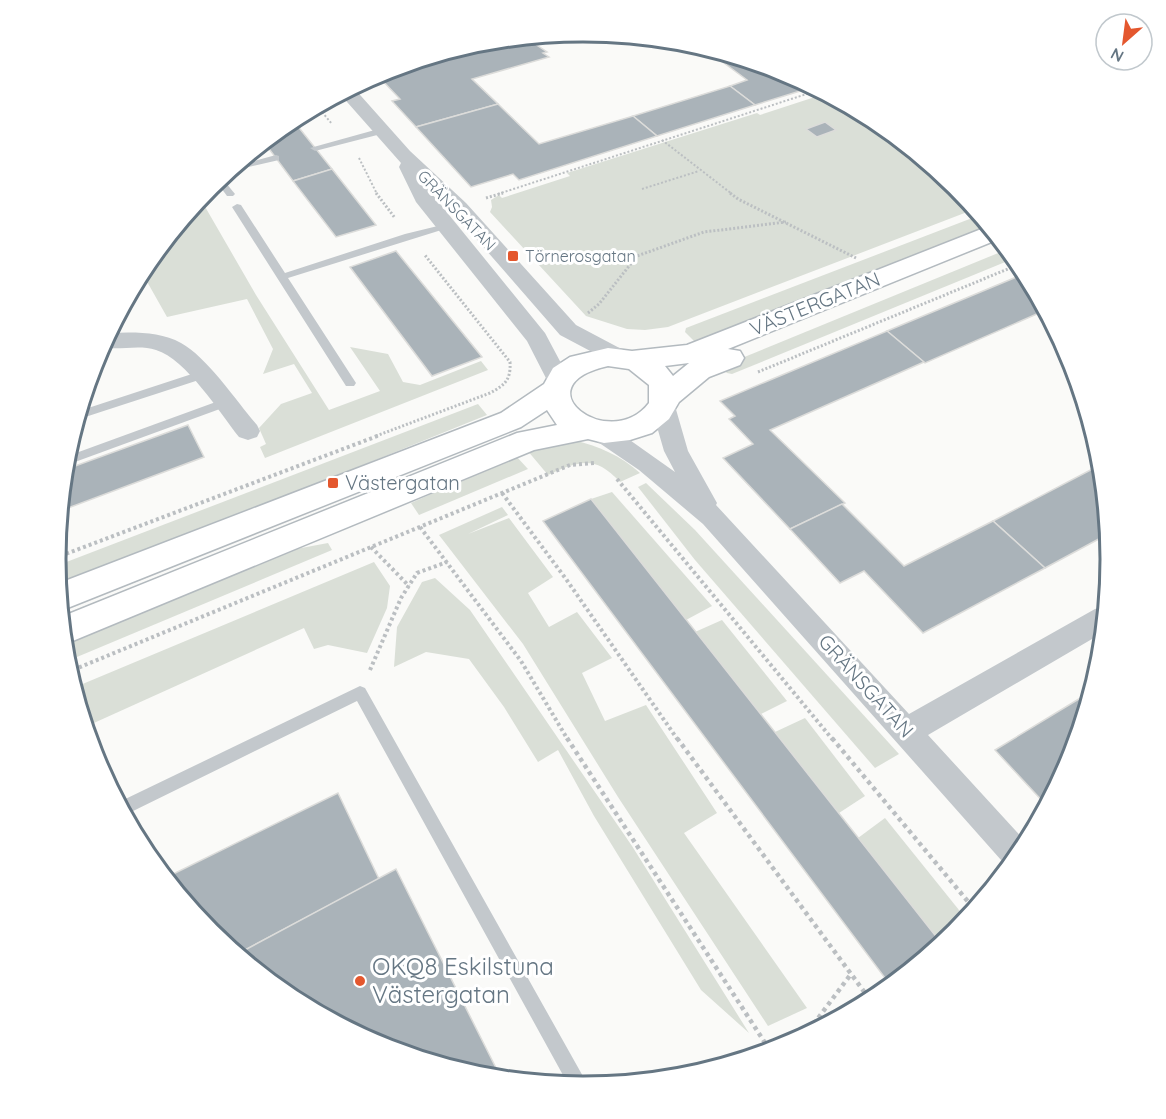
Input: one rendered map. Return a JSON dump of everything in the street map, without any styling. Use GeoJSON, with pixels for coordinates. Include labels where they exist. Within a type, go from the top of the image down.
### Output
{"type":"FeatureCollection","features":[{"type":"Feature","properties":{"kind":"street","name":"GRÄNSGATAN"},"geometry":{"type":"LineString","coordinates":[[352,96],[403,155],[452,201],[568,330],[625,358]]}},
{"type":"Feature","properties":{"kind":"street","name":"GRÄNSGATAN"},"geometry":{"type":"LineString","coordinates":[[403,155],[423,198],[537,338],[556,386]]}},
{"type":"Feature","properties":{"kind":"street","name":"VÄSTERGATAN"},"geometry":{"type":"LineString","coordinates":[[625,358],[691,354],[986,235]]}},
{"type":"Feature","properties":{"kind":"street","name":"VÄSTERGATAN"},"geometry":{"type":"LineString","coordinates":[[664,402],[699,370],[998,249]]}},
{"type":"Feature","properties":{"kind":"street"},"geometry":{"type":"LineString","coordinates":[[114,341],[148,340],[174,348],[201,375],[248,431]]}},
{"type":"Feature","properties":{"kind":"street"},"geometry":{"type":"LineString","coordinates":[[67,595],[511,420],[556,386],[566,371],[587,360],[625,358],[657,374],[663,382],[664,402],[659,414],[644,425],[618,432],[594,430],[528,441],[70,628]]}},
{"type":"Feature","properties":{"kind":"street"},"geometry":{"type":"LineString","coordinates":[[556,386],[556,403],[561,413],[573,422],[594,430]]}},
{"type":"Feature","properties":{"kind":"street","name":"GRÄNSGATAN"},"geometry":{"type":"LineString","coordinates":[[664,402],[676,451],[712,517]]}},
{"type":"Feature","properties":{"kind":"street","name":"GRÄNSGATAN"},"geometry":{"type":"LineString","coordinates":[[594,430],[648,464],[712,517],[1011,849]]}},
{"type":"Feature","properties":{"kind":"street"},"geometry":{"type":"LineString","coordinates":[[907,731],[1096,622]]}},
{"type":"Feature","properties":{"kind":"lane"},"geometry":{"type":"LineString","coordinates":[[315,148],[382,131]]}},
{"type":"Feature","properties":{"kind":"lane"},"geometry":{"type":"LineString","coordinates":[[248,165],[276,158]]}},
{"type":"Feature","properties":{"kind":"lane"},"geometry":{"type":"LineString","coordinates":[[225,186],[230,194]]}},
{"type":"Feature","properties":{"kind":"lane"},"geometry":{"type":"LineString","coordinates":[[237,207],[350,382]]}},
{"type":"Feature","properties":{"kind":"lane"},"geometry":{"type":"LineString","coordinates":[[282,277],[410,236],[446,227]]}},
{"type":"Feature","properties":{"kind":"lane"},"geometry":{"type":"LineString","coordinates":[[87,413],[201,375]]}},
{"type":"Feature","properties":{"kind":"lane"},"geometry":{"type":"LineString","coordinates":[[75,458],[224,403]]}},
{"type":"Feature","properties":{"kind":"lane"},"geometry":{"type":"LineString","coordinates":[[128,805],[360,692],[574,1077]]}},
{"type":"Feature","properties":{"kind":"path"},"geometry":{"type":"LineString","coordinates":[[482,199],[808,93]]}},
{"type":"Feature","properties":{"kind":"path"},"geometry":{"type":"LineString","coordinates":[[662,140],[738,199],[856,259]]}},
{"type":"Feature","properties":{"kind":"path"},"geometry":{"type":"LineString","coordinates":[[642,189],[699,171]]}},
{"type":"Feature","properties":{"kind":"path"},"geometry":{"type":"LineString","coordinates":[[580,319],[598,304],[637,256],[704,232],[786,222]]}},
{"type":"Feature","properties":{"kind":"path"},"geometry":{"type":"LineString","coordinates":[[752,375],[1010,268]]}},
{"type":"Feature","properties":{"kind":"path"},"geometry":{"type":"LineString","coordinates":[[66,554],[490,393]]}},
{"type":"Feature","properties":{"kind":"path"},"geometry":{"type":"LineString","coordinates":[[77,668],[570,465],[584,462],[600,464]]}},
{"type":"Feature","properties":{"kind":"path"},"geometry":{"type":"LineString","coordinates":[[612,473],[970,904]]}},
{"type":"Feature","properties":{"kind":"path"},"geometry":{"type":"LineString","coordinates":[[502,493],[566,579],[682,746],[865,993]]}},
{"type":"Feature","properties":{"kind":"path"},"geometry":{"type":"LineString","coordinates":[[420,527],[521,662],[580,760],[766,1044]]}},
{"type":"Feature","properties":{"kind":"path"},"geometry":{"type":"LineString","coordinates":[[371,547],[409,586]]}},
{"type":"Feature","properties":{"kind":"path"},"geometry":{"type":"LineString","coordinates":[[360,692],[383,644],[401,598],[417,573],[447,562]]}},
{"type":"Feature","properties":{"kind":"path"},"geometry":{"type":"LineString","coordinates":[[815,1022],[851,974]]}},
{"type":"Feature","properties":{"kind":"shaded area"},"geometry":{"type":"Polygon","coordinates":[[[815,97],[871,129],[898,149],[924,170],[967,212],[668,327],[645,330],[627,329],[586,316],[490,212],[491,200],[499,195],[502,198],[570,176],[567,173],[757,113],[760,115],[815,97]]]}},
{"type":"Feature","properties":{"kind":"shaded area"},"geometry":{"type":"Polygon","coordinates":[[[205,207],[256,295],[329,410],[380,391],[350,347],[388,354],[403,382],[420,385],[481,361],[488,370],[265,458],[260,447],[266,444],[259,428],[281,404],[312,393],[294,364],[263,374],[273,349],[247,299],[167,317],[147,282],[172,244],[205,207]]]}},
{"type":"Feature","properties":{"kind":"shaded area"},"geometry":{"type":"Polygon","coordinates":[[[972,218],[982,230],[696,343],[685,332],[686,328],[972,218]]]}},
{"type":"Feature","properties":{"kind":"shaded area"},"geometry":{"type":"Polygon","coordinates":[[[1000,252],[1006,262],[732,374],[720,367],[1000,252]]]}},
{"type":"Feature","properties":{"kind":"shaded area"},"geometry":{"type":"Polygon","coordinates":[[[478,404],[487,415],[67,584],[66,562],[478,404]]]}},
{"type":"Feature","properties":{"kind":"shaded area"},"geometry":{"type":"Polygon","coordinates":[[[574,440],[609,452],[640,473],[620,482],[603,468],[586,463],[569,466],[548,475],[527,450],[574,440]]]}},
{"type":"Feature","properties":{"kind":"shaded area"},"geometry":{"type":"Polygon","coordinates":[[[516,456],[528,469],[419,515],[411,503],[516,456]]]}},
{"type":"Feature","properties":{"kind":"shaded area"},"geometry":{"type":"Polygon","coordinates":[[[646,483],[695,530],[899,754],[875,768],[695,560],[638,487],[646,483]]]}},
{"type":"Feature","properties":{"kind":"shaded area"},"geometry":{"type":"Polygon","coordinates":[[[612,492],[712,606],[686,620],[591,499],[612,492]]]}},
{"type":"Feature","properties":{"kind":"shaded area"},"geometry":{"type":"Polygon","coordinates":[[[502,507],[508,515],[468,534],[509,518],[553,577],[528,593],[549,627],[577,612],[612,658],[582,673],[605,721],[646,705],[717,813],[684,833],[807,1008],[768,1026],[618,797],[523,644],[439,535],[502,507]]]}},
{"type":"Feature","properties":{"kind":"shaded area"},"geometry":{"type":"Polygon","coordinates":[[[328,543],[332,550],[75,658],[71,637],[296,549],[328,543]]]}},
{"type":"Feature","properties":{"kind":"shaded area"},"geometry":{"type":"Polygon","coordinates":[[[374,562],[390,586],[387,608],[367,653],[328,645],[314,649],[304,628],[92,724],[81,685],[374,562]]]}},
{"type":"Feature","properties":{"kind":"shaded area"},"geometry":{"type":"Polygon","coordinates":[[[435,578],[470,610],[632,846],[749,1033],[701,990],[594,816],[558,750],[538,762],[504,707],[469,659],[426,652],[394,667],[397,627],[422,582],[435,578]]]}},
{"type":"Feature","properties":{"kind":"shaded area"},"geometry":{"type":"Polygon","coordinates":[[[722,620],[787,701],[761,714],[695,632],[722,620]]]}},
{"type":"Feature","properties":{"kind":"shaded area"},"geometry":{"type":"Polygon","coordinates":[[[805,718],[865,796],[839,813],[775,732],[805,718]]]}},
{"type":"Feature","properties":{"kind":"shaded area"},"geometry":{"type":"Polygon","coordinates":[[[885,818],[961,913],[936,937],[858,838],[885,818]]]}},
{"type":"Feature","properties":{"kind":"building"},"geometry":{"type":"Polygon","coordinates":[[[535,44],[547,52],[543,53],[549,57],[472,79],[498,104],[416,127],[392,101],[400,99],[383,82],[417,69],[515,46],[535,44]]]}},
{"type":"Feature","properties":{"kind":"building"},"geometry":{"type":"Polygon","coordinates":[[[722,61],[749,69],[802,90],[755,105],[730,86],[747,80],[722,61]]]}},
{"type":"Feature","properties":{"kind":"building"},"geometry":{"type":"Polygon","coordinates":[[[730,86],[755,105],[657,136],[633,116],[730,86]]]}},
{"type":"Feature","properties":{"kind":"building"},"geometry":{"type":"Polygon","coordinates":[[[498,104],[539,144],[633,116],[657,136],[519,180],[513,174],[471,187],[416,127],[498,104]]]}},
{"type":"Feature","properties":{"kind":"building"},"geometry":{"type":"Polygon","coordinates":[[[825,122],[836,130],[817,137],[806,129],[825,122]]]}},
{"type":"Feature","properties":{"kind":"building"},"geometry":{"type":"Polygon","coordinates":[[[298,127],[332,169],[293,181],[269,148],[298,127]]]}},
{"type":"Feature","properties":{"kind":"building"},"geometry":{"type":"Polygon","coordinates":[[[332,169],[376,225],[336,237],[293,181],[332,169]]]}},
{"type":"Feature","properties":{"kind":"building"},"geometry":{"type":"Polygon","coordinates":[[[396,251],[482,357],[432,376],[350,267],[396,251]]]}},
{"type":"Feature","properties":{"kind":"building"},"geometry":{"type":"Polygon","coordinates":[[[1016,277],[1038,314],[925,363],[887,331],[1016,277]]]}},
{"type":"Feature","properties":{"kind":"building"},"geometry":{"type":"Polygon","coordinates":[[[887,331],[924,362],[770,430],[845,503],[790,529],[723,458],[753,444],[729,419],[735,416],[720,401],[887,331]]]}},
{"type":"Feature","properties":{"kind":"building"},"geometry":{"type":"Polygon","coordinates":[[[188,425],[204,457],[69,508],[74,466],[188,425]]]}},
{"type":"Feature","properties":{"kind":"building"},"geometry":{"type":"Polygon","coordinates":[[[1093,469],[1099,539],[1045,568],[993,521],[1093,469]]]}},
{"type":"Feature","properties":{"kind":"building"},"geometry":{"type":"Polygon","coordinates":[[[591,499],[936,937],[924,949],[886,979],[543,521],[591,499]]]}},
{"type":"Feature","properties":{"kind":"building"},"geometry":{"type":"Polygon","coordinates":[[[842,504],[904,566],[993,521],[1045,568],[923,633],[864,571],[840,583],[790,529],[842,504]]]}},
{"type":"Feature","properties":{"kind":"building"},"geometry":{"type":"Polygon","coordinates":[[[1082,697],[1061,758],[1041,799],[995,750],[1082,697]]]}},
{"type":"Feature","properties":{"kind":"building"},"geometry":{"type":"Polygon","coordinates":[[[338,793],[379,879],[244,951],[194,901],[172,875],[338,793]]]}},
{"type":"Feature","properties":{"kind":"building","name":"OKQ8 Eskilstuna Västergatan"},"geometry":{"type":"Polygon","coordinates":[[[396,869],[496,1068],[482,1067],[417,1050],[354,1024],[295,990],[244,951],[396,869]]]}},
{"type":"Feature","properties":{"kind":"place","name":"Törnerosgatan"},"geometry":{"type":"Point","coordinates":[513,256]}},
{"type":"Feature","properties":{"kind":"place","name":"Västergatan"},"geometry":{"type":"Point","coordinates":[333,483]}},
{"type":"Feature","properties":{"kind":"place","name":"OKQ8 Eskilstuna Västergatan"},"geometry":{"type":"Point","coordinates":[360,981]}}]}
